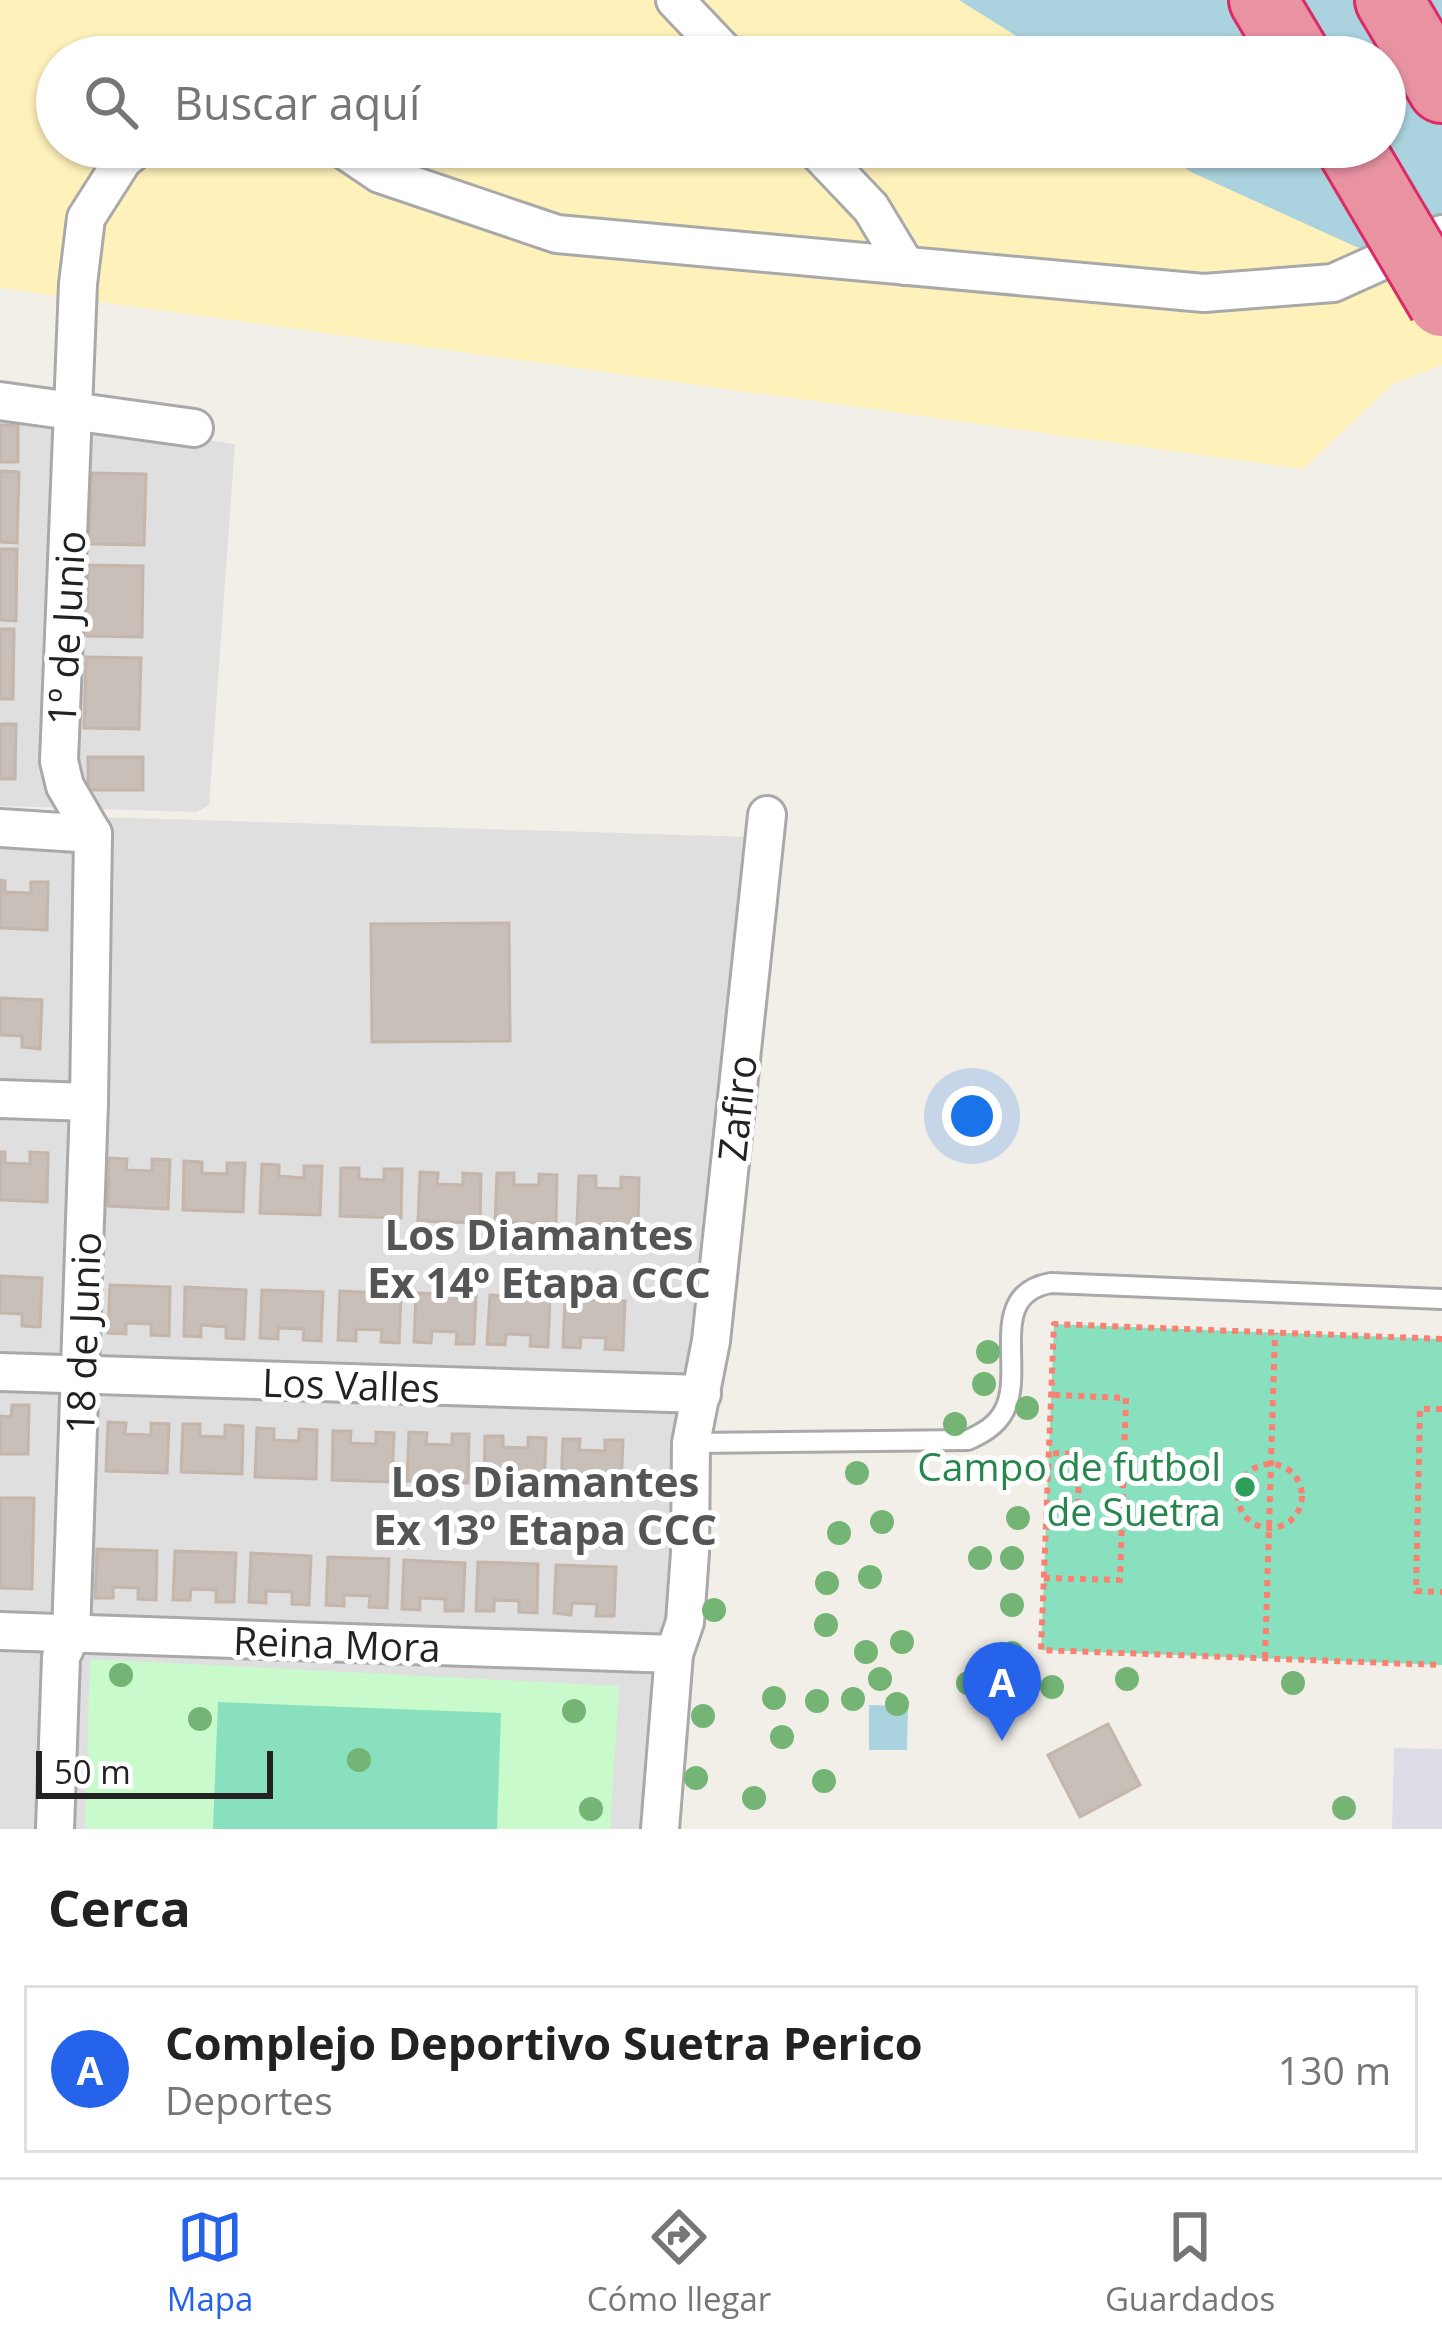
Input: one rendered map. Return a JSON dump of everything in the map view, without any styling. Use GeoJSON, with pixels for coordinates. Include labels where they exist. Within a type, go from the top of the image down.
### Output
{"type":"FeatureCollection","features":[{"type":"Feature","properties":{"kind":"highway"},"geometry":{"type":"LineString","coordinates":[[1263,0],[1284,36]]}},
{"type":"Feature","properties":{"kind":"highway"},"geometry":{"type":"LineString","coordinates":[[1389,0],[1442,89]]}},
{"type":"Feature","properties":{"kind":"highway"},"geometry":{"type":"LineString","coordinates":[[1362,168],[1442,303]]}},
{"type":"Feature","properties":{"kind":"street"},"geometry":{"type":"LineString","coordinates":[[675,0],[709,36]]}},
{"type":"Feature","properties":{"kind":"street","name":"1º de Junio"},"geometry":{"type":"LineString","coordinates":[[93,834],[65,786],[59,760],[78,284],[86,218],[118,168]]}},
{"type":"Feature","properties":{"kind":"street"},"geometry":{"type":"LineString","coordinates":[[371,168],[557,233],[1204,293],[1333,283],[1442,234]]}},
{"type":"Feature","properties":{"kind":"street"},"geometry":{"type":"LineString","coordinates":[[833,168],[871,208],[906,266]]}},
{"type":"Feature","properties":{"kind":"street"},"geometry":{"type":"LineString","coordinates":[[0,401],[194,428]]}},
{"type":"Feature","properties":{"kind":"street","name":"Zafiro"},"geometry":{"type":"LineString","coordinates":[[660,1829],[674,1654],[685,1622],[691,1443],[702,1394],[728,1188],[766,815]]}},
{"type":"Feature","properties":{"kind":"street"},"geometry":{"type":"LineString","coordinates":[[0,828],[93,834]]}},
{"type":"Feature","properties":{"kind":"street","name":"18 de Junio"},"geometry":{"type":"LineString","coordinates":[[55,1829],[61,1657],[71,1634],[81,1376],[93,834]]}},
{"type":"Feature","properties":{"kind":"street"},"geometry":{"type":"LineString","coordinates":[[0,1099],[89,1102]]}},
{"type":"Feature","properties":{"kind":"street","name":"Los Valles"},"geometry":{"type":"LineString","coordinates":[[0,1372],[702,1394]]}},
{"type":"Feature","properties":{"kind":"street","name":"Reina Mora"},"geometry":{"type":"LineString","coordinates":[[0,1631],[674,1654]]}},
{"type":"Feature","properties":{"kind":"lane"},"geometry":{"type":"LineString","coordinates":[[691,1443],[968,1440],[989,1429],[1003,1414],[1009,1399],[1013,1313],[1021,1297],[1035,1286],[1442,1299]]}},
{"type":"Feature","properties":{"kind":"path"},"geometry":{"type":"LineString","coordinates":[[1442,1339],[1054,1324],[1042,1650],[1442,1665]]}},
{"type":"Feature","properties":{"kind":"path"},"geometry":{"type":"LineString","coordinates":[[1265,1658],[1275,1333]]}},
{"type":"Feature","properties":{"kind":"path"},"geometry":{"type":"LineString","coordinates":[[1044,1578],[1120,1580],[1126,1398],[1051,1395]]}},
{"type":"Feature","properties":{"kind":"path"},"geometry":{"type":"LineString","coordinates":[[1442,1409],[1420,1409],[1416,1591],[1442,1592]]}},
{"type":"Feature","properties":{"kind":"path"},"geometry":{"type":"LineString","coordinates":[[1046,1521],[1077,1522],[1080,1454],[1049,1454]]}},
{"type":"Feature","properties":{"kind":"path"},"geometry":{"type":"LineString","coordinates":[[1264,1464],[1293,1473],[1301,1492],[1301,1503],[1290,1521],[1269,1527],[1243,1514],[1238,1493],[1246,1474],[1264,1464]]}},
{"type":"Feature","properties":{"kind":"shaded area"},"geometry":{"type":"Polygon","coordinates":[[[0,411],[235,444],[209,805],[197,812],[0,806],[0,411]]]}},
{"type":"Feature","properties":{"kind":"shaded area"},"geometry":{"type":"Polygon","coordinates":[[[0,814],[750,837],[643,1829],[0,1829],[0,814]]]}},
{"type":"Feature","properties":{"kind":"shaded area"},"geometry":{"type":"Polygon","coordinates":[[[1394,1748],[1442,1749],[1442,1829],[1392,1829],[1394,1748]]]}},
{"type":"Feature","properties":{"kind":"sand"},"geometry":{"type":"Polygon","coordinates":[[[0,0],[1442,0],[1442,365],[1393,384],[1303,469],[0,288],[0,0]]]}},
{"type":"Feature","properties":{"kind":"green space","name":"Campo de futbol de Suetra"},"geometry":{"type":"Polygon","coordinates":[[[1054,1324],[1442,1339],[1442,1665],[1041,1650],[1054,1324]]]}},
{"type":"Feature","properties":{"kind":"green space"},"geometry":{"type":"Polygon","coordinates":[[[90,1659],[619,1686],[610,1829],[85,1829],[90,1659]]]}},
{"type":"Feature","properties":{"kind":"green space"},"geometry":{"type":"Polygon","coordinates":[[[218,1702],[501,1713],[497,1829],[213,1829],[218,1702]]]}},
{"type":"Feature","properties":{"kind":"water"},"geometry":{"type":"Polygon","coordinates":[[[959,0],[1442,0],[1442,201],[1366,220],[1251,168],[1406,168],[1406,36],[1016,36],[959,0]]]}},
{"type":"Feature","properties":{"kind":"water"},"geometry":{"type":"Polygon","coordinates":[[[869,1705],[908,1706],[907,1750],[869,1750],[869,1705]]]}},
{"type":"Feature","properties":{"kind":"building"},"geometry":{"type":"Polygon","coordinates":[[[0,425],[18,425],[18,462],[0,462],[0,425]]]}},
{"type":"Feature","properties":{"kind":"building"},"geometry":{"type":"Polygon","coordinates":[[[0,471],[19,472],[17,543],[0,542],[0,471]]]}},
{"type":"Feature","properties":{"kind":"building"},"geometry":{"type":"Polygon","coordinates":[[[91,473],[146,474],[144,545],[89,544],[91,473]]]}},
{"type":"Feature","properties":{"kind":"building"},"geometry":{"type":"Polygon","coordinates":[[[0,549],[17,549],[16,621],[0,620],[0,549]]]}},
{"type":"Feature","properties":{"kind":"building"},"geometry":{"type":"Polygon","coordinates":[[[88,565],[143,566],[142,637],[87,636],[88,565]]]}},
{"type":"Feature","properties":{"kind":"building"},"geometry":{"type":"Polygon","coordinates":[[[0,629],[14,629],[13,699],[0,699],[0,629]]]}},
{"type":"Feature","properties":{"kind":"building"},"geometry":{"type":"Polygon","coordinates":[[[86,657],[141,658],[139,729],[84,728],[86,657]]]}},
{"type":"Feature","properties":{"kind":"building"},"geometry":{"type":"Polygon","coordinates":[[[0,724],[16,724],[15,779],[0,779],[0,724]]]}},
{"type":"Feature","properties":{"kind":"building"},"geometry":{"type":"Polygon","coordinates":[[[88,757],[143,757],[143,790],[88,790],[88,757]]]}},
{"type":"Feature","properties":{"kind":"building"},"geometry":{"type":"Polygon","coordinates":[[[0,880],[5,881],[5,892],[31,893],[31,882],[48,882],[47,930],[0,928],[0,880]]]}},
{"type":"Feature","properties":{"kind":"building"},"geometry":{"type":"Polygon","coordinates":[[[509,923],[510,1041],[372,1042],[371,924],[509,923]]]}},
{"type":"Feature","properties":{"kind":"building"},"geometry":{"type":"Polygon","coordinates":[[[0,998],[42,1000],[40,1049],[22,1047],[22,1036],[0,1035],[0,998]]]}},
{"type":"Feature","properties":{"kind":"building"},"geometry":{"type":"Polygon","coordinates":[[[0,1152],[5,1152],[5,1163],[30,1164],[30,1152],[48,1153],[47,1202],[0,1200],[0,1152]]]}},
{"type":"Feature","properties":{"kind":"building"},"geometry":{"type":"Polygon","coordinates":[[[109,1158],[127,1159],[126,1170],[152,1171],[152,1159],[170,1160],[168,1209],[108,1206],[109,1158]]]}},
{"type":"Feature","properties":{"kind":"building"},"geometry":{"type":"Polygon","coordinates":[[[184,1161],[202,1162],[202,1173],[227,1174],[227,1163],[245,1163],[243,1212],[183,1210],[184,1161]]]}},
{"type":"Feature","properties":{"kind":"building"},"geometry":{"type":"Polygon","coordinates":[[[262,1164],[279,1165],[279,1176],[304,1178],[304,1166],[322,1166],[320,1215],[260,1213],[262,1164]]]}},
{"type":"Feature","properties":{"kind":"building"},"geometry":{"type":"Polygon","coordinates":[[[341,1168],[359,1168],[359,1179],[384,1180],[384,1169],[402,1169],[401,1218],[340,1216],[341,1168]]]}},
{"type":"Feature","properties":{"kind":"building"},"geometry":{"type":"Polygon","coordinates":[[[420,1172],[438,1173],[437,1184],[463,1185],[463,1173],[481,1174],[480,1223],[418,1221],[420,1172]]]}},
{"type":"Feature","properties":{"kind":"building"},"geometry":{"type":"Polygon","coordinates":[[[497,1173],[514,1173],[514,1185],[539,1185],[539,1174],[557,1175],[556,1223],[495,1222],[497,1173]]]}},
{"type":"Feature","properties":{"kind":"building"},"geometry":{"type":"Polygon","coordinates":[[[579,1176],[596,1176],[596,1188],[621,1189],[621,1177],[639,1178],[638,1226],[577,1224],[579,1176]]]}},
{"type":"Feature","properties":{"kind":"building"},"geometry":{"type":"Polygon","coordinates":[[[0,1276],[42,1278],[40,1327],[22,1326],[22,1314],[0,1313],[0,1276]]]}},
{"type":"Feature","properties":{"kind":"building"},"geometry":{"type":"Polygon","coordinates":[[[110,1285],[170,1287],[169,1336],[151,1335],[151,1324],[126,1323],[126,1334],[108,1333],[110,1285]]]}},
{"type":"Feature","properties":{"kind":"building"},"geometry":{"type":"Polygon","coordinates":[[[185,1287],[246,1290],[244,1339],[226,1338],[226,1327],[201,1325],[201,1337],[184,1336],[185,1287]]]}},
{"type":"Feature","properties":{"kind":"building"},"geometry":{"type":"Polygon","coordinates":[[[262,1290],[323,1292],[321,1341],[303,1340],[304,1329],[278,1328],[278,1339],[260,1338],[262,1290]]]}},
{"type":"Feature","properties":{"kind":"building"},"geometry":{"type":"Polygon","coordinates":[[[340,1291],[401,1294],[399,1343],[381,1342],[382,1330],[356,1329],[356,1341],[338,1340],[340,1291]]]}},
{"type":"Feature","properties":{"kind":"building"},"geometry":{"type":"Polygon","coordinates":[[[416,1293],[476,1295],[474,1344],[456,1344],[457,1332],[432,1331],[431,1343],[414,1342],[416,1293]]]}},
{"type":"Feature","properties":{"kind":"building"},"geometry":{"type":"Polygon","coordinates":[[[490,1295],[550,1298],[548,1347],[530,1346],[531,1335],[506,1334],[505,1345],[487,1344],[490,1295]]]}},
{"type":"Feature","properties":{"kind":"building"},"geometry":{"type":"Polygon","coordinates":[[[565,1299],[625,1301],[623,1350],[605,1349],[606,1338],[581,1337],[580,1348],[563,1347],[565,1299]]]}},
{"type":"Feature","properties":{"kind":"building"},"geometry":{"type":"Polygon","coordinates":[[[12,1405],[29,1405],[28,1454],[0,1454],[0,1416],[11,1417],[12,1405]]]}},
{"type":"Feature","properties":{"kind":"building"},"geometry":{"type":"Polygon","coordinates":[[[108,1422],[126,1423],[125,1434],[151,1435],[151,1423],[169,1424],[167,1473],[106,1471],[108,1422]]]}},
{"type":"Feature","properties":{"kind":"building"},"geometry":{"type":"Polygon","coordinates":[[[183,1424],[200,1424],[200,1436],[225,1437],[225,1425],[243,1426],[242,1474],[181,1472],[183,1424]]]}},
{"type":"Feature","properties":{"kind":"building"},"geometry":{"type":"Polygon","coordinates":[[[257,1428],[274,1429],[274,1440],[299,1441],[299,1429],[317,1430],[316,1479],[255,1477],[257,1428]]]}},
{"type":"Feature","properties":{"kind":"building"},"geometry":{"type":"Polygon","coordinates":[[[333,1431],[351,1431],[350,1443],[376,1444],[376,1432],[394,1433],[392,1482],[332,1480],[333,1431]]]}},
{"type":"Feature","properties":{"kind":"building"},"geometry":{"type":"Polygon","coordinates":[[[409,1432],[427,1433],[426,1444],[452,1445],[452,1434],[469,1434],[468,1483],[407,1481],[409,1432]]]}},
{"type":"Feature","properties":{"kind":"building"},"geometry":{"type":"Polygon","coordinates":[[[485,1436],[503,1436],[503,1447],[528,1448],[528,1437],[546,1438],[544,1486],[484,1484],[485,1436]]]}},
{"type":"Feature","properties":{"kind":"building"},"geometry":{"type":"Polygon","coordinates":[[[563,1439],[580,1439],[579,1450],[605,1451],[605,1440],[623,1440],[621,1489],[561,1487],[563,1439]]]}},
{"type":"Feature","properties":{"kind":"building"},"geometry":{"type":"Polygon","coordinates":[[[0,1498],[34,1498],[32,1589],[0,1588],[0,1498]]]}},
{"type":"Feature","properties":{"kind":"building"},"geometry":{"type":"Polygon","coordinates":[[[97,1549],[157,1551],[156,1600],[138,1599],[138,1588],[113,1587],[113,1598],[95,1598],[97,1549]]]}},
{"type":"Feature","properties":{"kind":"building"},"geometry":{"type":"Polygon","coordinates":[[[175,1551],[236,1553],[234,1602],[216,1602],[216,1590],[191,1589],[190,1600],[173,1600],[175,1551]]]}},
{"type":"Feature","properties":{"kind":"building"},"geometry":{"type":"Polygon","coordinates":[[[251,1553],[311,1556],[309,1605],[292,1604],[292,1592],[266,1591],[266,1603],[249,1602],[251,1553]]]}},
{"type":"Feature","properties":{"kind":"building"},"geometry":{"type":"Polygon","coordinates":[[[328,1557],[389,1559],[387,1608],[369,1607],[370,1596],[344,1595],[344,1606],[326,1605],[328,1557]]]}},
{"type":"Feature","properties":{"kind":"building"},"geometry":{"type":"Polygon","coordinates":[[[404,1560],[465,1563],[463,1611],[445,1611],[445,1599],[420,1598],[420,1610],[402,1609],[404,1560]]]}},
{"type":"Feature","properties":{"kind":"building"},"geometry":{"type":"Polygon","coordinates":[[[478,1562],[538,1564],[537,1613],[519,1612],[519,1601],[494,1600],[494,1611],[476,1611],[478,1562]]]}},
{"type":"Feature","properties":{"kind":"building"},"geometry":{"type":"Polygon","coordinates":[[[556,1565],[616,1567],[614,1616],[596,1616],[597,1604],[572,1603],[571,1615],[554,1613],[556,1565]]]}},
{"type":"Feature","properties":{"kind":"building"},"geometry":{"type":"Polygon","coordinates":[[[1108,1724],[1140,1785],[1080,1817],[1048,1755],[1108,1724]]]}},
{"type":"Feature","properties":{"kind":"waterway"},"geometry":{"type":"LineString","coordinates":[[1251,168],[1366,220],[1442,201]]}},
{"type":"Feature","properties":{"kind":"place","name":"Campo de futbol de Suetra"},"geometry":{"type":"Point","coordinates":[1245,1487]}},
{"type":"Feature","properties":{"kind":"place","name":"Complejo Deportivo Suetra Perico"},"geometry":{"type":"Point","coordinates":[1002,1741]}},
{"type":"Feature","properties":{"kind":"district","name":"Los Diamantes Ex 14º Etapa CCC"},"geometry":{"type":"Point","coordinates":[539,1257]}},
{"type":"Feature","properties":{"kind":"district","name":"Los Diamantes Ex 13º Etapa CCC"},"geometry":{"type":"Point","coordinates":[545,1504]}}]}
